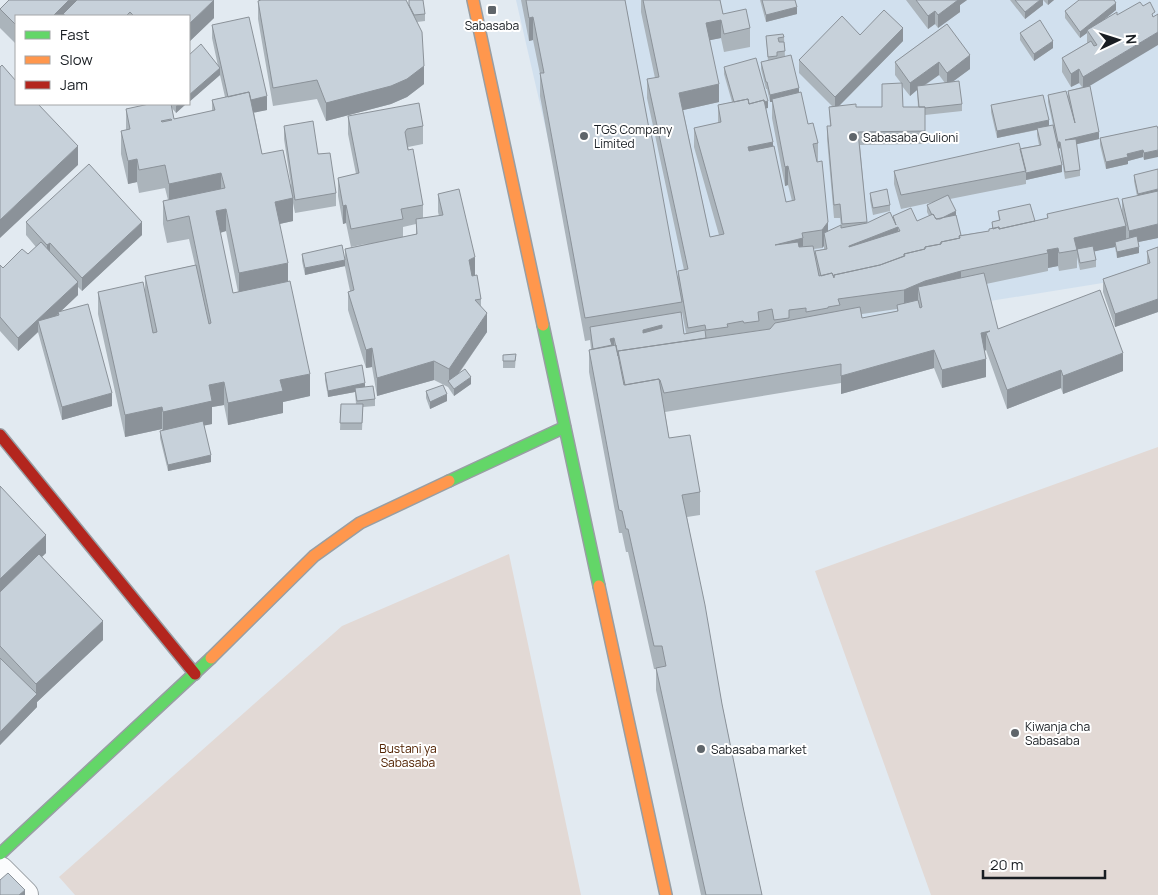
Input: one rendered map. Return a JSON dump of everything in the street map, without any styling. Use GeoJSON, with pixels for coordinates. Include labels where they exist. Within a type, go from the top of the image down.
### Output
{"type":"FeatureCollection","features":[{"type":"Feature","properties":{"kind":"street"},"geometry":{"type":"LineString","coordinates":[[473,0],[666,895]]}},
{"type":"Feature","properties":{"kind":"street"},"geometry":{"type":"LineString","coordinates":[[0,854],[194,674],[286,582],[314,556],[351,528],[565,427]]}},
{"type":"Feature","properties":{"kind":"street"},"geometry":{"type":"LineString","coordinates":[[0,435],[194,674]]}},
{"type":"Feature","properties":{"kind":"street"},"geometry":{"type":"LineString","coordinates":[[0,871],[24,895]]}},
{"type":"Feature","properties":{"kind":"shaded area","name":"Sabasaba Gulioni"},"geometry":{"type":"Polygon","coordinates":[[[516,0],[1158,0],[1158,274],[600,364],[516,0]]]}},
{"type":"Feature","properties":{"kind":"green space","name":"Kiwanja cha Sabasaba"},"geometry":{"type":"Polygon","coordinates":[[[1158,447],[1158,895],[931,895],[815,571],[1158,447]]]}},
{"type":"Feature","properties":{"kind":"green space","name":"Bustani ya Sabasaba"},"geometry":{"type":"Polygon","coordinates":[[[509,554],[581,895],[75,895],[59,877],[342,626],[509,554]]]}},
{"type":"Feature","properties":{"kind":"building"},"geometry":{"type":"Polygon","coordinates":[[[9,0],[69,0],[54,15],[15,15],[15,24],[0,9],[9,0]]]}},
{"type":"Feature","properties":{"kind":"building"},"geometry":{"type":"Polygon","coordinates":[[[77,0],[214,0],[190,23],[190,15],[133,15],[130,12],[127,15],[63,14],[77,0]]]}},
{"type":"Feature","properties":{"kind":"building"},"geometry":{"type":"Polygon","coordinates":[[[406,0],[422,32],[424,66],[407,79],[391,86],[326,103],[317,80],[273,88],[258,1],[406,0]]]}},
{"type":"Feature","properties":{"kind":"building"},"geometry":{"type":"Polygon","coordinates":[[[409,0],[423,0],[425,14],[414,15],[409,5],[409,0]]]}},
{"type":"Feature","properties":{"kind":"building"},"geometry":{"type":"Polygon","coordinates":[[[526,0],[625,0],[682,302],[585,318],[540,73],[544,73],[533,17],[529,18],[526,0]]]}},
{"type":"Feature","properties":{"kind":"building"},"geometry":{"type":"Polygon","coordinates":[[[643,0],[720,0],[723,14],[746,9],[750,28],[724,34],[721,20],[706,23],[719,84],[679,93],[710,237],[724,234],[694,128],[721,122],[718,105],[748,99],[749,104],[764,100],[773,142],[748,147],[749,151],[774,146],[786,202],[795,200],[788,166],[785,167],[772,99],[801,92],[808,124],[813,123],[818,143],[813,144],[817,162],[822,161],[828,222],[822,230],[802,233],[803,238],[775,245],[798,242],[799,247],[813,246],[819,276],[832,273],[834,278],[834,275],[880,265],[905,256],[904,254],[960,238],[959,236],[1048,218],[1047,214],[1118,198],[1126,226],[1074,238],[1077,250],[1059,253],[1058,248],[1047,250],[1048,253],[961,271],[925,281],[904,290],[838,299],[840,305],[828,308],[806,312],[806,308],[789,310],[789,318],[774,320],[772,309],[758,312],[759,321],[744,323],[743,321],[727,324],[728,327],[706,330],[705,325],[688,328],[678,271],[688,269],[647,79],[659,77],[643,0]]]}},
{"type":"Feature","properties":{"kind":"building"},"geometry":{"type":"Polygon","coordinates":[[[762,0],[795,0],[797,7],[766,15],[762,0]]]}},
{"type":"Feature","properties":{"kind":"building"},"geometry":{"type":"Polygon","coordinates":[[[916,0],[958,0],[938,15],[935,11],[928,16],[916,0]]]}},
{"type":"Feature","properties":{"kind":"building"},"geometry":{"type":"Polygon","coordinates":[[[1015,0],[1040,0],[1025,12],[1015,0]]]}},
{"type":"Feature","properties":{"kind":"building"},"geometry":{"type":"Polygon","coordinates":[[[1079,0],[1114,0],[1116,3],[1080,32],[1065,11],[1079,0]]]}},
{"type":"Feature","properties":{"kind":"building"},"geometry":{"type":"Polygon","coordinates":[[[1140,2],[1143,6],[1150,2],[1155,12],[1152,14],[1153,17],[1158,14],[1158,32],[1083,77],[1079,69],[1071,74],[1062,58],[1091,41],[1094,46],[1097,45],[1087,30],[1117,12],[1117,15],[1140,2]]]}},
{"type":"Feature","properties":{"kind":"building"},"geometry":{"type":"Polygon","coordinates":[[[884,10],[903,28],[835,97],[799,60],[842,16],[860,35],[884,10]]]}},
{"type":"Feature","properties":{"kind":"building"},"geometry":{"type":"Polygon","coordinates":[[[249,17],[267,96],[251,100],[249,92],[228,97],[212,25],[249,17]]]}},
{"type":"Feature","properties":{"kind":"building"},"geometry":{"type":"Polygon","coordinates":[[[1040,20],[1053,41],[1034,54],[1020,33],[1040,20]]]}},
{"type":"Feature","properties":{"kind":"building"},"geometry":{"type":"Polygon","coordinates":[[[947,24],[970,55],[947,73],[939,62],[910,83],[895,62],[947,24]]]}},
{"type":"Feature","properties":{"kind":"building"},"geometry":{"type":"Polygon","coordinates":[[[783,34],[784,37],[778,38],[779,42],[784,42],[785,51],[777,52],[777,56],[768,57],[766,36],[783,34]]]}},
{"type":"Feature","properties":{"kind":"building"},"geometry":{"type":"Polygon","coordinates":[[[201,44],[220,68],[190,94],[190,54],[201,44]]]}},
{"type":"Feature","properties":{"kind":"building"},"geometry":{"type":"Polygon","coordinates":[[[791,55],[799,88],[770,95],[761,62],[791,55]]]}},
{"type":"Feature","properties":{"kind":"building"},"geometry":{"type":"Polygon","coordinates":[[[756,58],[768,101],[764,102],[764,100],[749,104],[748,99],[734,102],[724,67],[756,58]]]}},
{"type":"Feature","properties":{"kind":"building"},"geometry":{"type":"Polygon","coordinates":[[[2,65],[15,80],[15,105],[39,105],[78,146],[0,220],[0,67],[2,65]]]}},
{"type":"Feature","properties":{"kind":"building"},"geometry":{"type":"Polygon","coordinates":[[[959,81],[962,104],[919,107],[917,86],[959,81]]]}},
{"type":"Feature","properties":{"kind":"building"},"geometry":{"type":"Polygon","coordinates":[[[902,83],[903,107],[925,107],[925,131],[858,132],[867,222],[842,224],[840,204],[834,205],[827,126],[831,126],[829,107],[856,104],[856,107],[882,107],[882,84],[902,83]]]}},
{"type":"Feature","properties":{"kind":"building"},"geometry":{"type":"Polygon","coordinates":[[[1090,86],[1099,132],[1065,140],[1076,139],[1080,170],[1065,172],[1060,142],[1058,142],[1048,95],[1066,91],[1075,123],[1068,91],[1090,86]]]}},
{"type":"Feature","properties":{"kind":"building"},"geometry":{"type":"Polygon","coordinates":[[[249,92],[262,154],[283,150],[293,198],[275,202],[288,263],[239,273],[226,209],[216,211],[233,293],[290,281],[310,374],[280,380],[283,391],[228,403],[224,382],[209,385],[212,401],[163,412],[162,407],[125,415],[98,292],[143,282],[153,333],[157,332],[145,276],[196,265],[209,324],[211,323],[189,216],[167,221],[163,201],[225,188],[221,173],[169,184],[165,165],[139,170],[137,159],[128,161],[121,131],[130,129],[126,109],[144,105],[171,105],[174,119],[215,110],[212,100],[249,92]]]}},
{"type":"Feature","properties":{"kind":"building"},"geometry":{"type":"Polygon","coordinates":[[[1043,95],[1049,120],[997,131],[991,105],[1043,95]]]}},
{"type":"Feature","properties":{"kind":"building"},"geometry":{"type":"Polygon","coordinates":[[[419,103],[423,126],[407,129],[405,132],[408,150],[413,149],[423,205],[401,209],[403,219],[351,229],[346,205],[343,206],[338,178],[359,173],[348,116],[419,103]]]}},
{"type":"Feature","properties":{"kind":"building"},"geometry":{"type":"Polygon","coordinates":[[[313,121],[318,154],[330,153],[336,193],[295,200],[284,126],[313,121]]]}},
{"type":"Feature","properties":{"kind":"building"},"geometry":{"type":"Polygon","coordinates":[[[1053,125],[1062,165],[1026,173],[1020,149],[1041,145],[1037,128],[1053,125]]]}},
{"type":"Feature","properties":{"kind":"building"},"geometry":{"type":"Polygon","coordinates":[[[1157,126],[1158,150],[1144,153],[1143,150],[1127,154],[1128,157],[1106,162],[1100,138],[1157,126]]]}},
{"type":"Feature","properties":{"kind":"building"},"geometry":{"type":"Polygon","coordinates":[[[1019,143],[1026,171],[901,195],[894,171],[1019,143]]]}},
{"type":"Feature","properties":{"kind":"building"},"geometry":{"type":"Polygon","coordinates":[[[89,164],[142,222],[82,278],[50,243],[47,245],[26,222],[89,164]]]}},
{"type":"Feature","properties":{"kind":"building"},"geometry":{"type":"Polygon","coordinates":[[[1158,169],[1158,189],[1138,194],[1134,175],[1158,169]]]}},
{"type":"Feature","properties":{"kind":"building"},"geometry":{"type":"Polygon","coordinates":[[[459,189],[475,257],[469,260],[472,276],[477,275],[481,299],[475,300],[487,313],[449,369],[434,361],[377,378],[372,348],[366,350],[348,292],[354,290],[345,249],[417,234],[416,219],[443,215],[438,194],[459,189]]]}},
{"type":"Feature","properties":{"kind":"building"},"geometry":{"type":"Polygon","coordinates":[[[887,189],[890,205],[873,208],[870,193],[887,189]]]}},
{"type":"Feature","properties":{"kind":"building"},"geometry":{"type":"Polygon","coordinates":[[[1158,191],[1158,224],[1129,231],[1122,199],[1158,191]]]}},
{"type":"Feature","properties":{"kind":"building"},"geometry":{"type":"Polygon","coordinates":[[[948,195],[956,211],[936,219],[927,205],[948,195]]]}},
{"type":"Feature","properties":{"kind":"building"},"geometry":{"type":"Polygon","coordinates":[[[1030,204],[1035,221],[993,229],[992,222],[1000,220],[998,211],[1030,204]]]}},
{"type":"Feature","properties":{"kind":"building"},"geometry":{"type":"Polygon","coordinates":[[[911,208],[917,221],[933,214],[936,219],[956,215],[961,235],[959,236],[960,238],[904,254],[904,256],[880,265],[834,275],[834,277],[832,273],[821,276],[815,251],[827,249],[824,233],[841,225],[841,228],[867,223],[890,212],[896,225],[893,216],[911,208]],[[898,227],[849,247],[900,231],[898,227]]]}},
{"type":"Feature","properties":{"kind":"building"},"geometry":{"type":"Polygon","coordinates":[[[1137,236],[1139,247],[1117,252],[1115,242],[1137,236]]]}},
{"type":"Feature","properties":{"kind":"building"},"geometry":{"type":"Polygon","coordinates":[[[41,242],[78,282],[18,338],[0,317],[0,265],[3,268],[22,249],[28,254],[41,242]]]}},
{"type":"Feature","properties":{"kind":"building"},"geometry":{"type":"Polygon","coordinates":[[[342,245],[345,260],[305,268],[302,254],[342,245]]]}},
{"type":"Feature","properties":{"kind":"building"},"geometry":{"type":"Polygon","coordinates":[[[1093,246],[1096,260],[1080,263],[1077,249],[1093,246]]]}},
{"type":"Feature","properties":{"kind":"building"},"geometry":{"type":"Polygon","coordinates":[[[1158,247],[1158,299],[1115,314],[1103,279],[1150,263],[1147,251],[1158,247]]]}},
{"type":"Feature","properties":{"kind":"building"},"geometry":{"type":"Polygon","coordinates":[[[984,273],[998,329],[1100,290],[1123,353],[1063,376],[1061,370],[1007,390],[986,333],[990,331],[981,333],[986,359],[942,370],[934,350],[841,376],[841,364],[664,393],[659,379],[625,385],[618,351],[770,329],[775,323],[860,307],[862,318],[898,311],[897,305],[918,300],[920,308],[922,307],[918,287],[984,273]]]}},
{"type":"Feature","properties":{"kind":"building"},"geometry":{"type":"Polygon","coordinates":[[[88,304],[112,393],[62,407],[38,321],[59,315],[58,312],[88,304]]]}},
{"type":"Feature","properties":{"kind":"building"},"geometry":{"type":"Polygon","coordinates":[[[681,312],[684,334],[705,330],[706,338],[618,351],[618,356],[614,338],[610,339],[612,345],[593,349],[590,327],[681,312]],[[662,325],[643,330],[643,333],[662,328],[662,325]]]}},
{"type":"Feature","properties":{"kind":"building"},"geometry":{"type":"Polygon","coordinates":[[[616,345],[624,385],[659,379],[669,438],[690,435],[700,492],[682,495],[705,605],[722,704],[762,895],[706,895],[656,668],[666,666],[662,646],[654,646],[628,529],[626,529],[622,511],[619,510],[589,350],[616,345]]]}},
{"type":"Feature","properties":{"kind":"building"},"geometry":{"type":"Polygon","coordinates":[[[516,354],[515,361],[503,361],[503,355],[516,354]]]}},
{"type":"Feature","properties":{"kind":"building"},"geometry":{"type":"Polygon","coordinates":[[[362,365],[365,383],[328,391],[325,373],[362,365]]]}},
{"type":"Feature","properties":{"kind":"building"},"geometry":{"type":"Polygon","coordinates":[[[465,369],[471,377],[454,389],[448,381],[465,369]]]}},
{"type":"Feature","properties":{"kind":"building"},"geometry":{"type":"Polygon","coordinates":[[[443,385],[447,394],[430,402],[426,391],[443,385]]]}},
{"type":"Feature","properties":{"kind":"building"},"geometry":{"type":"Polygon","coordinates":[[[373,386],[375,399],[357,401],[355,388],[373,386]]]}},
{"type":"Feature","properties":{"kind":"building"},"geometry":{"type":"Polygon","coordinates":[[[341,404],[363,404],[362,423],[340,423],[341,404]]]}},
{"type":"Feature","properties":{"kind":"building"},"geometry":{"type":"Polygon","coordinates":[[[203,421],[211,455],[168,465],[160,431],[203,421]]]}},
{"type":"Feature","properties":{"kind":"building"},"geometry":{"type":"Polygon","coordinates":[[[0,486],[46,535],[0,579],[0,486]]]}},
{"type":"Feature","properties":{"kind":"building"},"geometry":{"type":"Polygon","coordinates":[[[39,554],[103,621],[36,684],[0,646],[0,592],[39,554]]]}},
{"type":"Feature","properties":{"kind":"building"},"geometry":{"type":"Polygon","coordinates":[[[0,658],[37,694],[0,732],[0,658]]]}},
{"type":"Feature","properties":{"kind":"building"},"geometry":{"type":"Polygon","coordinates":[[[8,873],[25,890],[19,895],[0,895],[0,880],[8,873]]]}},
{"type":"Feature","properties":{"kind":"traffic: fast"},"geometry":{"type":"LineString","coordinates":[[543,325],[599,586]]}},
{"type":"Feature","properties":{"kind":"traffic: fast"},"geometry":{"type":"LineString","coordinates":[[449,481],[565,427]]}},
{"type":"Feature","properties":{"kind":"traffic: fast"},"geometry":{"type":"LineString","coordinates":[[0,854],[211,658]]}},
{"type":"Feature","properties":{"kind":"traffic: slow"},"geometry":{"type":"LineString","coordinates":[[473,0],[543,325]]}},
{"type":"Feature","properties":{"kind":"traffic: slow"},"geometry":{"type":"LineString","coordinates":[[211,658],[314,556],[360,523],[449,481]]}},
{"type":"Feature","properties":{"kind":"traffic: slow"},"geometry":{"type":"LineString","coordinates":[[599,586],[666,895]]}},
{"type":"Feature","properties":{"kind":"traffic: jam"},"geometry":{"type":"LineString","coordinates":[[0,435],[195,674]]}},
{"type":"Feature","properties":{"kind":"place","name":"Sabasaba"},"geometry":{"type":"Point","coordinates":[492,10]}},
{"type":"Feature","properties":{"kind":"place","name":"TGS Company Limited"},"geometry":{"type":"Point","coordinates":[584,136]}},
{"type":"Feature","properties":{"kind":"place","name":"Sabasaba Gulioni"},"geometry":{"type":"Point","coordinates":[853,137]}},
{"type":"Feature","properties":{"kind":"place","name":"Kiwanja cha Sabasaba"},"geometry":{"type":"Point","coordinates":[1015,733]}},
{"type":"Feature","properties":{"kind":"place","name":"Sabasaba market"},"geometry":{"type":"Point","coordinates":[701,749]}}]}
